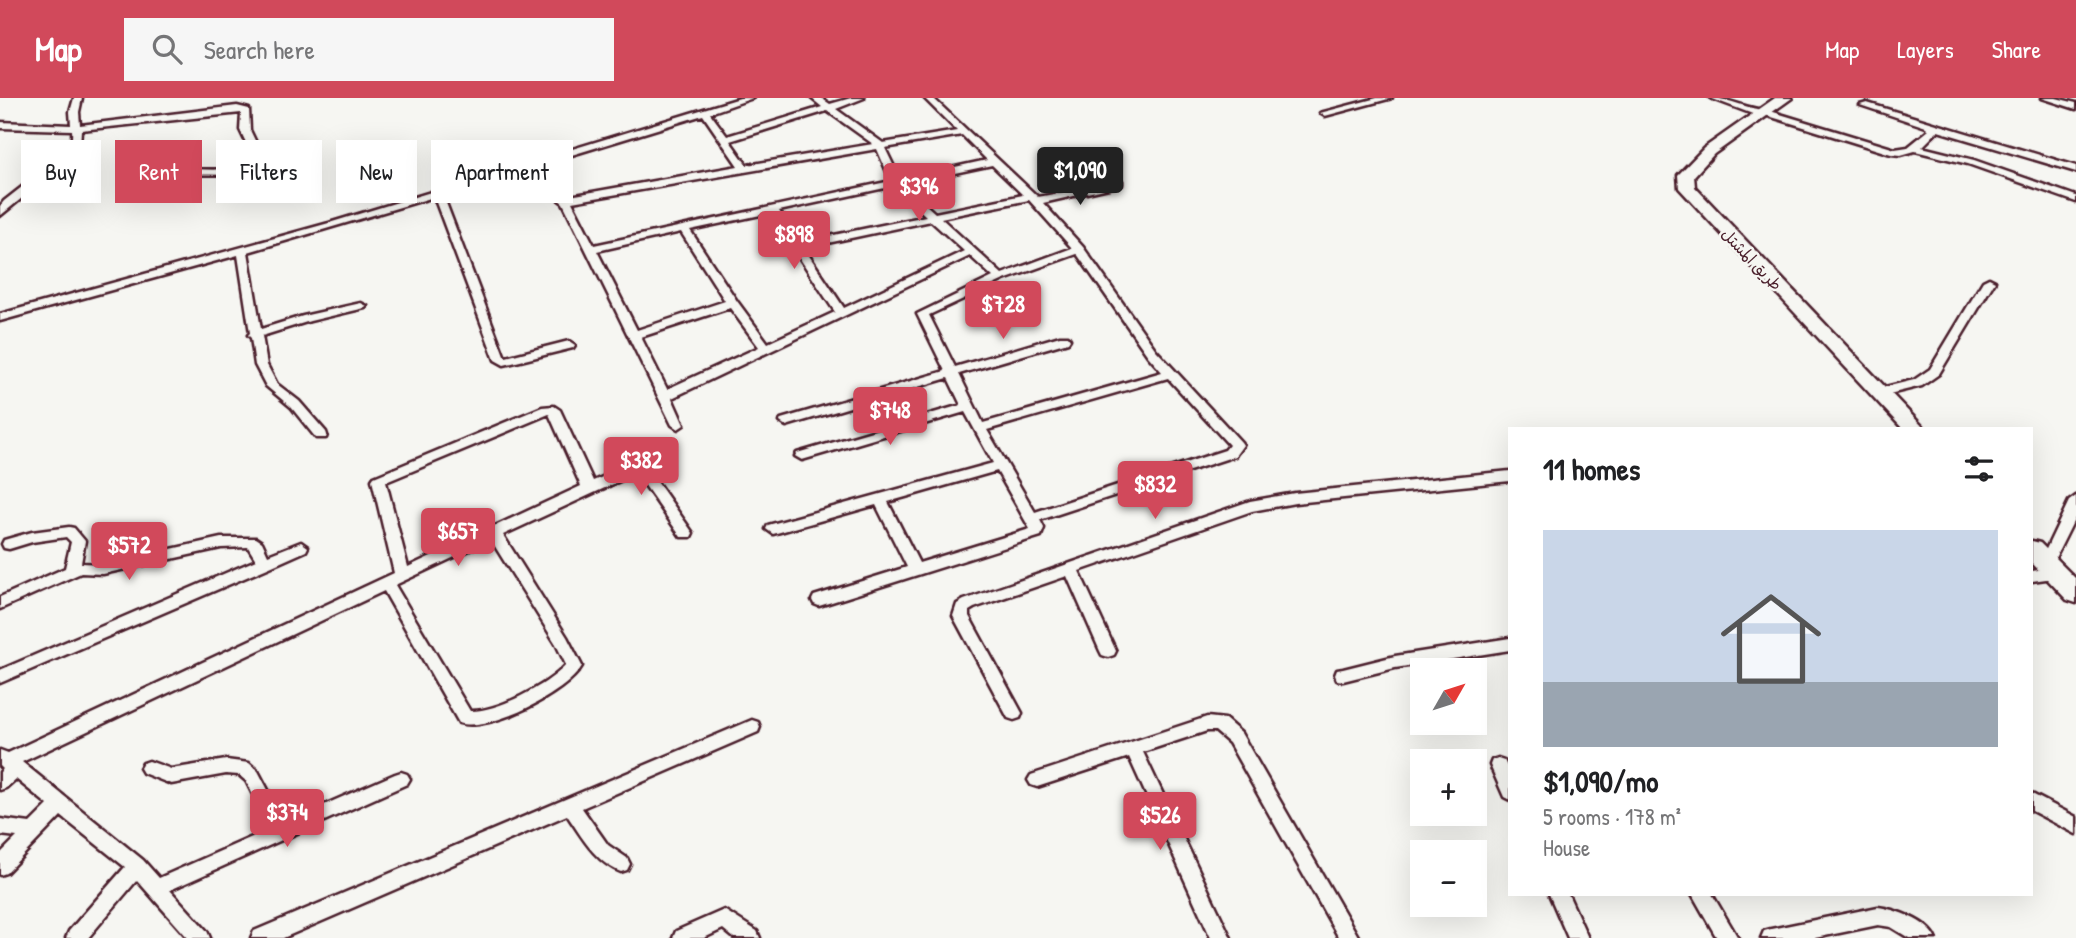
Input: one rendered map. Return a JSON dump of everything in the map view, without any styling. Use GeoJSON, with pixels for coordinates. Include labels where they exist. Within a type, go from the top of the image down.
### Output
{"type":"FeatureCollection","features":[{"type":"Feature","properties":{"kind":"main road","name":"طريق المشتل"},"geometry":{"type":"LineString","coordinates":[[1785,98],[1692,166],[1686,175],[1687,188],[1913,427]]}},
{"type":"Feature","properties":{"kind":"main road"},"geometry":{"type":"LineString","coordinates":[[2041,566],[2076,594]]}},
{"type":"Feature","properties":{"kind":"street"},"geometry":{"type":"LineString","coordinates":[[0,213],[8,201],[73,149],[77,142],[74,106],[78,98]]}},
{"type":"Feature","properties":{"kind":"street"},"geometry":{"type":"LineString","coordinates":[[573,153],[749,98]]}},
{"type":"Feature","properties":{"kind":"street"},"geometry":{"type":"LineString","coordinates":[[815,98],[879,144],[897,184],[1000,278]]}},
{"type":"Feature","properties":{"kind":"street"},"geometry":{"type":"LineString","coordinates":[[725,140],[860,98]]}},
{"type":"Feature","properties":{"kind":"street"},"geometry":{"type":"LineString","coordinates":[[930,100],[948,98]]}},
{"type":"Feature","properties":{"kind":"street"},"geometry":{"type":"LineString","coordinates":[[1325,113],[1388,98]]}},
{"type":"Feature","properties":{"kind":"street"},"geometry":{"type":"LineString","coordinates":[[1714,98],[1901,153],[1916,148],[1934,130],[1933,127]]}},
{"type":"Feature","properties":{"kind":"street"},"geometry":{"type":"LineString","coordinates":[[2046,98],[2076,106]]}},
{"type":"Feature","properties":{"kind":"street"},"geometry":{"type":"LineString","coordinates":[[930,100],[996,162],[1079,249],[1152,353],[1235,441],[1236,449],[1230,453],[1031,518]]}},
{"type":"Feature","properties":{"kind":"street"},"geometry":{"type":"LineString","coordinates":[[1864,104],[2076,169]]}},
{"type":"Feature","properties":{"kind":"street"},"geometry":{"type":"LineString","coordinates":[[0,125],[74,128],[237,108],[246,111],[245,130],[256,153],[248,166],[235,172],[202,173]]}},
{"type":"Feature","properties":{"kind":"street"},"geometry":{"type":"LineString","coordinates":[[705,112],[744,168]]}},
{"type":"Feature","properties":{"kind":"street"},"geometry":{"type":"LineString","coordinates":[[573,199],[879,144],[965,132]]}},
{"type":"Feature","properties":{"kind":"street"},"geometry":{"type":"LineString","coordinates":[[1916,148],[1971,162],[2076,199]]}},
{"type":"Feature","properties":{"kind":"street"},"geometry":{"type":"LineString","coordinates":[[590,249],[996,162]]}},
{"type":"Feature","properties":{"kind":"street"},"geometry":{"type":"LineString","coordinates":[[798,246],[935,216],[1118,183]]}},
{"type":"Feature","properties":{"kind":"street"},"geometry":{"type":"LineString","coordinates":[[0,318],[431,196]]}},
{"type":"Feature","properties":{"kind":"street"},"geometry":{"type":"LineString","coordinates":[[441,203],[499,357],[511,361],[569,345]]}},
{"type":"Feature","properties":{"kind":"street"},"geometry":{"type":"LineString","coordinates":[[567,203],[678,425]]}},
{"type":"Feature","properties":{"kind":"street"},"geometry":{"type":"LineString","coordinates":[[773,210],[842,314]]}},
{"type":"Feature","properties":{"kind":"street"},"geometry":{"type":"LineString","coordinates":[[684,229],[732,303],[768,350]]}},
{"type":"Feature","properties":{"kind":"street"},"geometry":{"type":"LineString","coordinates":[[242,249],[254,335],[267,379],[295,404],[321,435]]}},
{"type":"Feature","properties":{"kind":"street"},"geometry":{"type":"LineString","coordinates":[[819,600],[1034,535],[1037,528],[979,428],[923,314],[1000,278],[1079,249]]}},
{"type":"Feature","properties":{"kind":"street"},"geometry":{"type":"LineString","coordinates":[[662,391],[668,395],[677,393],[972,251]]}},
{"type":"Feature","properties":{"kind":"street"},"geometry":{"type":"LineString","coordinates":[[1881,392],[1917,383],[1935,372],[1989,281]]}},
{"type":"Feature","properties":{"kind":"street"},"geometry":{"type":"LineString","coordinates":[[634,335],[732,303]]}},
{"type":"Feature","properties":{"kind":"street"},"geometry":{"type":"LineString","coordinates":[[254,335],[307,318],[361,306]]}},
{"type":"Feature","properties":{"kind":"street"},"geometry":{"type":"LineString","coordinates":[[786,422],[1064,340]]}},
{"type":"Feature","properties":{"kind":"street"},"geometry":{"type":"LineString","coordinates":[[979,428],[1171,373]]}},
{"type":"Feature","properties":{"kind":"street"},"geometry":{"type":"LineString","coordinates":[[802,456],[968,407]]}},
{"type":"Feature","properties":{"kind":"street"},"geometry":{"type":"LineString","coordinates":[[402,575],[377,483],[384,476],[550,409],[554,410],[589,488]]}},
{"type":"Feature","properties":{"kind":"street"},"geometry":{"type":"LineString","coordinates":[[773,528],[1000,466]]}},
{"type":"Feature","properties":{"kind":"street"},"geometry":{"type":"LineString","coordinates":[[0,783],[8,761],[493,531],[633,469],[641,469],[686,533]]}},
{"type":"Feature","properties":{"kind":"street"},"geometry":{"type":"LineString","coordinates":[[1014,713],[960,611],[969,604],[1250,506],[1295,498],[1508,476]]}},
{"type":"Feature","properties":{"kind":"street"},"geometry":{"type":"LineString","coordinates":[[879,498],[916,571]]}},
{"type":"Feature","properties":{"kind":"street"},"geometry":{"type":"LineString","coordinates":[[2041,566],[2076,501]]}},
{"type":"Feature","properties":{"kind":"street"},"geometry":{"type":"LineString","coordinates":[[386,582],[465,718],[477,720],[542,691],[568,675],[574,666],[562,641],[493,531]]}},
{"type":"Feature","properties":{"kind":"street"},"geometry":{"type":"LineString","coordinates":[[9,544],[49,533],[69,532],[78,541],[72,571]]}},
{"type":"Feature","properties":{"kind":"street"},"geometry":{"type":"LineString","coordinates":[[0,603],[72,571],[88,567],[103,569],[241,541],[257,546],[265,563]]}},
{"type":"Feature","properties":{"kind":"street"},"geometry":{"type":"LineString","coordinates":[[0,677],[301,547]]}},
{"type":"Feature","properties":{"kind":"street"},"geometry":{"type":"LineString","coordinates":[[1071,569],[1108,651]]}},
{"type":"Feature","properties":{"kind":"street"},"geometry":{"type":"LineString","coordinates":[[1343,675],[1395,662],[1508,645]]}},
{"type":"Feature","properties":{"kind":"street"},"geometry":{"type":"LineString","coordinates":[[1037,780],[1207,724],[1219,724],[1228,729],[1349,938]]}},
{"type":"Feature","properties":{"kind":"street"},"geometry":{"type":"LineString","coordinates":[[261,938],[752,727]]}},
{"type":"Feature","properties":{"kind":"street"},"geometry":{"type":"LineString","coordinates":[[1134,750],[1222,938]]}},
{"type":"Feature","properties":{"kind":"street"},"geometry":{"type":"LineString","coordinates":[[8,761],[137,866],[200,938]]}},
{"type":"Feature","properties":{"kind":"street"},"geometry":{"type":"LineString","coordinates":[[1498,765],[1508,788]]}},
{"type":"Feature","properties":{"kind":"street"},"geometry":{"type":"LineString","coordinates":[[149,768],[172,777],[226,767],[243,768],[252,776],[280,831]]}},
{"type":"Feature","properties":{"kind":"street"},"geometry":{"type":"LineString","coordinates":[[158,887],[401,779]]}},
{"type":"Feature","properties":{"kind":"street"},"geometry":{"type":"LineString","coordinates":[[2033,803],[2076,826]]}},
{"type":"Feature","properties":{"kind":"street"},"geometry":{"type":"LineString","coordinates":[[0,867],[61,804]]}},
{"type":"Feature","properties":{"kind":"street"},"geometry":{"type":"LineString","coordinates":[[571,806],[602,850],[621,864]]}},
{"type":"Feature","properties":{"kind":"street"},"geometry":{"type":"LineString","coordinates":[[0,827],[34,832]]}},
{"type":"Feature","properties":{"kind":"street"},"geometry":{"type":"LineString","coordinates":[[76,938],[137,866]]}},
{"type":"Feature","properties":{"kind":"street"},"geometry":{"type":"LineString","coordinates":[[1559,896],[1578,938]]}},
{"type":"Feature","properties":{"kind":"street"},"geometry":{"type":"LineString","coordinates":[[1702,896],[1728,938]]}},
{"type":"Feature","properties":{"kind":"street"},"geometry":{"type":"LineString","coordinates":[[1771,938],[1878,916],[1894,918],[1926,938]]}},
{"type":"Feature","properties":{"kind":"street"},"geometry":{"type":"LineString","coordinates":[[683,938],[724,919],[750,938]]}}]}
